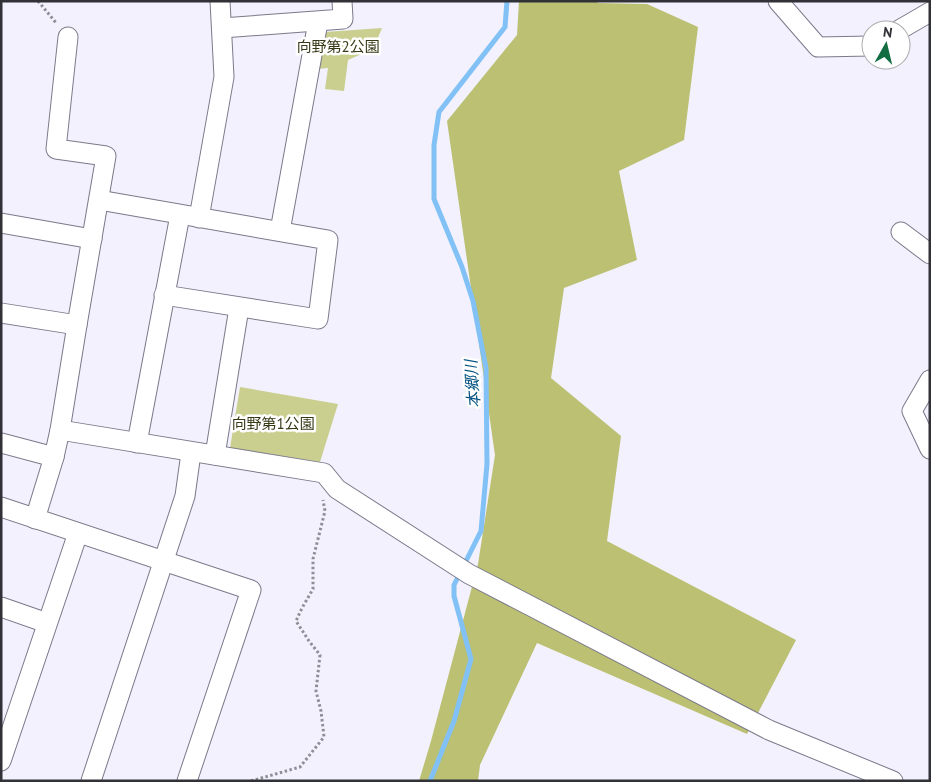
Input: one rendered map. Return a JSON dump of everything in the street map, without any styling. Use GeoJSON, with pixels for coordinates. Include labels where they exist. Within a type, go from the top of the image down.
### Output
{"type":"FeatureCollection","features":[{"type":"Feature","properties":{"kind":"street"},"geometry":{"type":"LineString","coordinates":[[199,218],[224,77],[220,1]]}},
{"type":"Feature","properties":{"kind":"street"},"geometry":{"type":"LineString","coordinates":[[222,28],[343,19],[342,1]]}},
{"type":"Feature","properties":{"kind":"street"},"geometry":{"type":"LineString","coordinates":[[778,1],[818,48],[861,46]]}},
{"type":"Feature","properties":{"kind":"street"},"geometry":{"type":"LineString","coordinates":[[911,23],[930,12]]}},
{"type":"Feature","properties":{"kind":"street"},"geometry":{"type":"LineString","coordinates":[[280,231],[318,22]]}},
{"type":"Feature","properties":{"kind":"street"},"geometry":{"type":"LineString","coordinates":[[35,518],[54,457],[60,430],[76,325],[106,156],[56,149],[68,36]]}},
{"type":"Feature","properties":{"kind":"street"},"geometry":{"type":"LineString","coordinates":[[99,200],[328,240],[318,319],[164,295]]}},
{"type":"Feature","properties":{"kind":"street"},"geometry":{"type":"LineString","coordinates":[[137,443],[180,215]]}},
{"type":"Feature","properties":{"kind":"street"},"geometry":{"type":"LineString","coordinates":[[1,223],[92,239]]}},
{"type":"Feature","properties":{"kind":"street"},"geometry":{"type":"LineString","coordinates":[[901,232],[930,254]]}},
{"type":"Feature","properties":{"kind":"street"},"geometry":{"type":"LineString","coordinates":[[215,455],[239,308]]}},
{"type":"Feature","properties":{"kind":"street"},"geometry":{"type":"LineString","coordinates":[[1,313],[76,325]]}},
{"type":"Feature","properties":{"kind":"street"},"geometry":{"type":"LineString","coordinates":[[930,380],[912,411],[930,449]]}},
{"type":"Feature","properties":{"kind":"street"},"geometry":{"type":"LineString","coordinates":[[60,430],[191,453],[215,455],[324,473],[337,489],[463,571],[769,730],[893,781]]}},
{"type":"Feature","properties":{"kind":"street"},"geometry":{"type":"LineString","coordinates":[[1,444],[54,457]]}},
{"type":"Feature","properties":{"kind":"street"},"geometry":{"type":"LineString","coordinates":[[91,781],[185,496],[191,453]]}},
{"type":"Feature","properties":{"kind":"street"},"geometry":{"type":"LineString","coordinates":[[1,507],[251,590],[186,781]]}},
{"type":"Feature","properties":{"kind":"street"},"geometry":{"type":"LineString","coordinates":[[1,762],[10,705],[47,622],[78,533]]}},
{"type":"Feature","properties":{"kind":"street"},"geometry":{"type":"LineString","coordinates":[[1,607],[47,622]]}},
{"type":"Feature","properties":{"kind":"path"},"geometry":{"type":"LineString","coordinates":[[38,1],[68,36]]}},
{"type":"Feature","properties":{"kind":"path"},"geometry":{"type":"LineString","coordinates":[[251,781],[300,767],[324,737],[316,691],[320,654],[296,621],[313,589],[313,559],[325,511],[320,490],[324,473]]}},
{"type":"Feature","properties":{"kind":"green space"},"geometry":{"type":"Polygon","coordinates":[[[519,1],[596,1],[598,3],[647,4],[698,27],[684,140],[619,171],[637,260],[564,288],[551,378],[621,436],[607,541],[796,640],[747,734],[537,643],[480,765],[478,781],[419,781],[478,564],[495,455],[447,121],[517,35],[519,1]]]}},
{"type":"Feature","properties":{"kind":"green space","name":"向野第2公園"},"geometry":{"type":"Polygon","coordinates":[[[382,28],[373,49],[348,60],[344,91],[325,89],[328,68],[317,69],[325,32],[382,28]]]}},
{"type":"Feature","properties":{"kind":"green space","name":"向野第1公園"},"geometry":{"type":"Polygon","coordinates":[[[240,387],[338,404],[320,462],[230,448],[240,387]]]}},
{"type":"Feature","properties":{"kind":"waterway","name":"本郷川"},"geometry":{"type":"LineString","coordinates":[[464,565],[481,531],[487,464],[486,368],[473,301],[462,267],[434,199],[434,145],[439,112],[505,27],[507,1]]}},
{"type":"Feature","properties":{"kind":"waterway","name":"本郷川"},"geometry":{"type":"LineString","coordinates":[[430,781],[454,721],[471,659],[454,596],[454,585],[460,573]]}}]}
